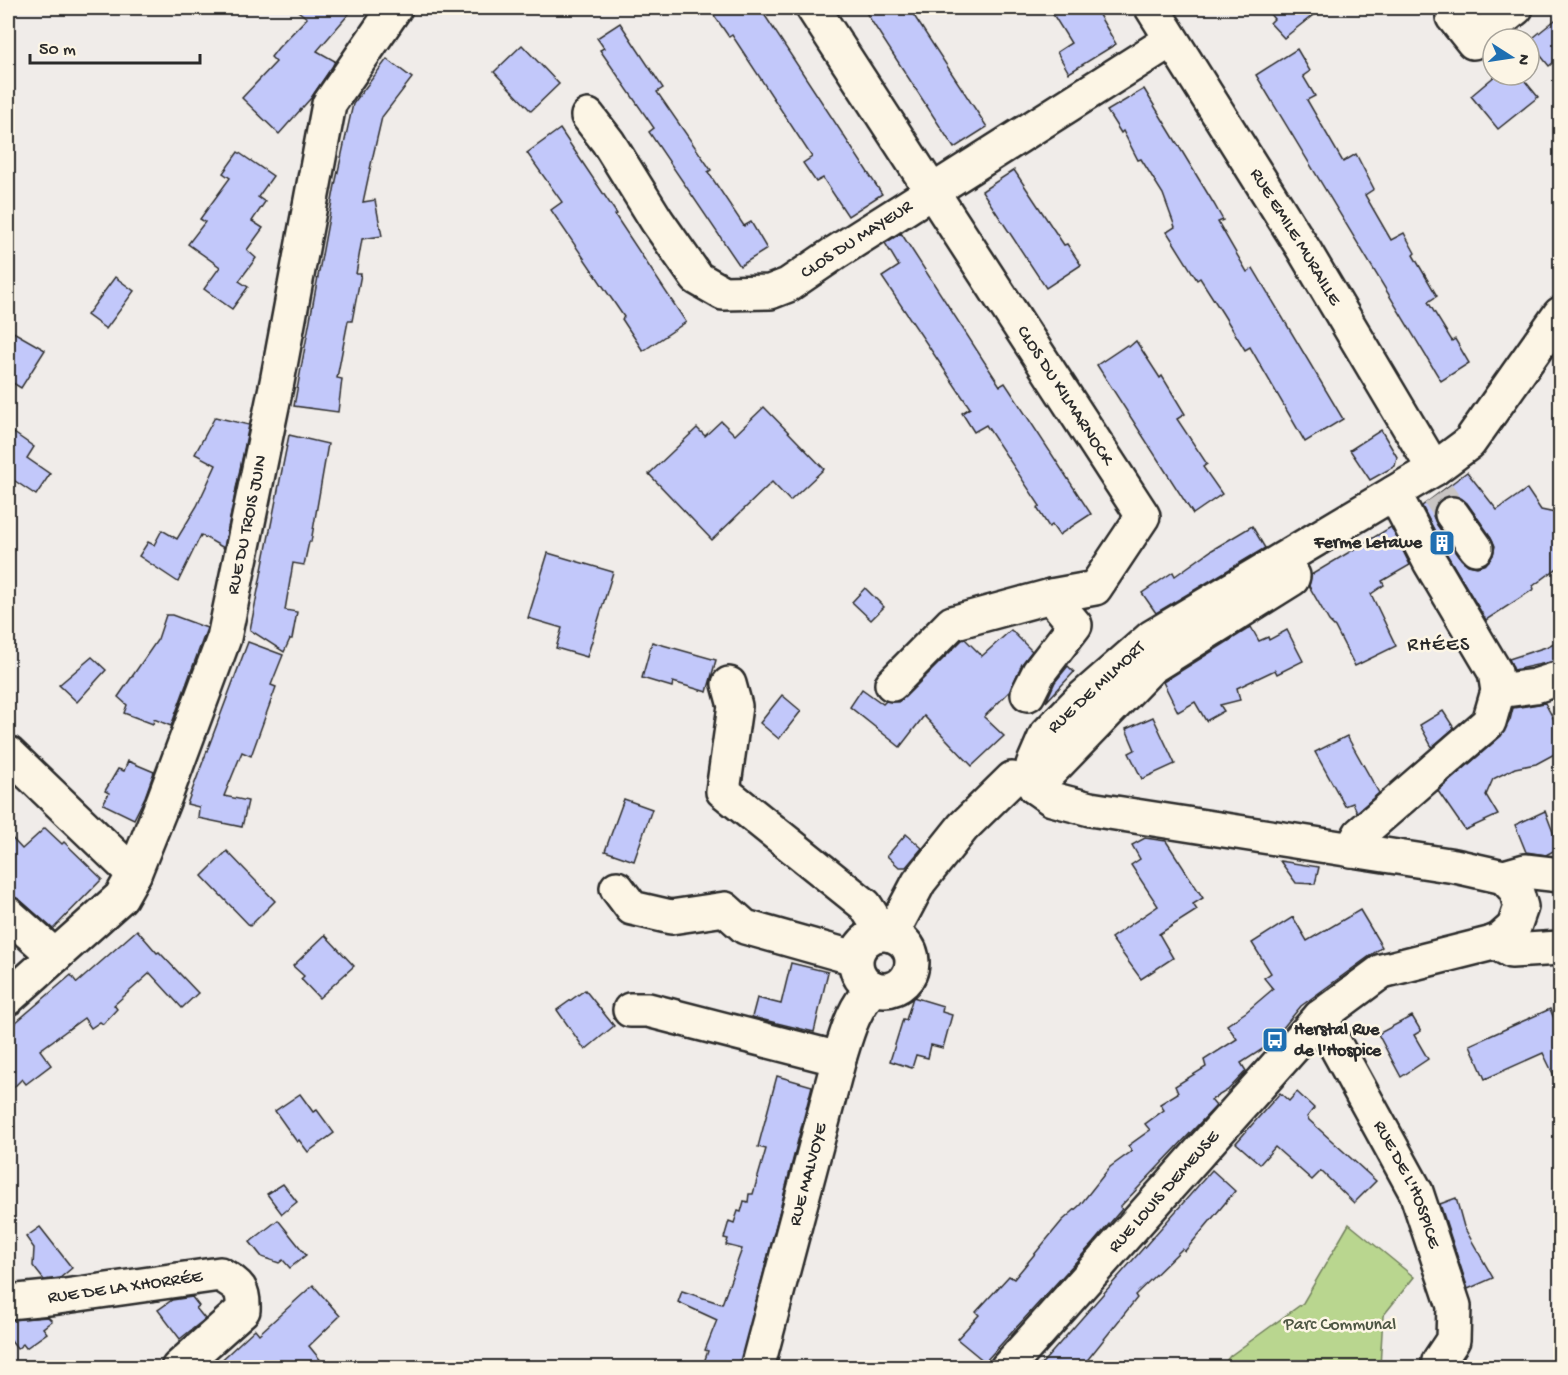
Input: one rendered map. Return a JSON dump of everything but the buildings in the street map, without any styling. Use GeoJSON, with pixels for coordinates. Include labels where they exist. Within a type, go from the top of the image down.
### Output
{"type":"FeatureCollection","features":[{"type":"Feature","properties":{"kind":"street","name":"RUE DU TROIS JUIN"},"geometry":{"type":"LineString","coordinates":[[8,998],[121,897],[134,874],[224,638],[277,382],[329,104],[395,8]]}},
{"type":"Feature","properties":{"kind":"street","name":"CLOS DU KILMARNOCK"},"geometry":{"type":"LineString","coordinates":[[813,8],[1143,516],[1095,588],[1051,596],[952,623],[892,684]]}},
{"type":"Feature","properties":{"kind":"street","name":"RUE EMILE MURAILLE"},"geometry":{"type":"LineString","coordinates":[[1152,8],[1304,250],[1437,488],[1476,548]]}},
{"type":"Feature","properties":{"kind":"street"},"geometry":{"type":"LineString","coordinates":[[1465,8],[1453,17],[1473,42],[1516,8]]}},
{"type":"Feature","properties":{"kind":"street","name":"CLOS DU MAYEUR"},"geometry":{"type":"LineString","coordinates":[[588,116],[608,142],[657,221],[697,278],[723,293],[770,292],[788,285],[1171,40]]}},
{"type":"Feature","properties":{"kind":"street","name":"RUE DE MILMORT"},"geometry":{"type":"LineString","coordinates":[[1024,783],[1031,778],[1033,765],[1046,735],[1152,636],[1394,493],[1437,488],[1560,314]]}},
{"type":"Feature","properties":{"kind":"street"},"geometry":{"type":"LineString","coordinates":[[1351,850],[1360,834],[1489,722],[1498,691],[1495,672],[1430,562],[1394,493]]}},
{"type":"Feature","properties":{"kind":"street"},"geometry":{"type":"LineString","coordinates":[[1028,694],[1039,672],[1075,625],[1051,596]]}},
{"type":"Feature","properties":{"kind":"street"},"geometry":{"type":"LineString","coordinates":[[1498,691],[1535,686],[1560,678]]}},
{"type":"Feature","properties":{"kind":"street"},"geometry":{"type":"LineString","coordinates":[[729,684],[735,706],[723,791],[865,905],[887,934]]}},
{"type":"Feature","properties":{"kind":"street"},"geometry":{"type":"LineString","coordinates":[[8,753],[134,874]]}},
{"type":"Feature","properties":{"kind":"street"},"geometry":{"type":"LineString","coordinates":[[887,934],[919,882],[963,827],[1024,783],[1052,799],[1090,809],[1455,866],[1504,877],[1525,871],[1560,875]]}},
{"type":"Feature","properties":{"kind":"street"},"geometry":{"type":"LineString","coordinates":[[1320,1017],[1382,971],[1497,942],[1514,927],[1521,907],[1516,890],[1504,877]]}},
{"type":"Feature","properties":{"kind":"street"},"geometry":{"type":"LineString","coordinates":[[617,888],[632,908],[671,917],[725,909],[745,927],[855,958]]}},
{"type":"Feature","properties":{"kind":"street"},"geometry":{"type":"LineString","coordinates":[[8,914],[55,956]]}},
{"type":"Feature","properties":{"kind":"street"},"geometry":{"type":"LineString","coordinates":[[887,934],[902,940],[909,948],[912,958],[911,969],[901,985],[882,990],[873,988],[859,976],[855,958],[864,941],[873,935],[887,934]]}},
{"type":"Feature","properties":{"kind":"street"},"geometry":{"type":"LineString","coordinates":[[1494,942],[1511,951],[1560,948]]}},
{"type":"Feature","properties":{"kind":"street","name":"RUE MALVOYE"},"geometry":{"type":"LineString","coordinates":[[756,1368],[839,1059],[853,1016],[862,999],[873,988]]}},
{"type":"Feature","properties":{"kind":"street"},"geometry":{"type":"LineString","coordinates":[[630,1010],[648,1010],[839,1059]]}},
{"type":"Feature","properties":{"kind":"street","name":"RUE DE L'HOSPICE"},"geometry":{"type":"LineString","coordinates":[[1320,1017],[1416,1192],[1454,1306],[1454,1340],[1439,1361]]}},
{"type":"Feature","properties":{"kind":"street","name":"RUE LOUIS DEMEUSE"},"geometry":{"type":"LineString","coordinates":[[1007,1368],[1320,1017]]}},
{"type":"Feature","properties":{"kind":"street","name":"RUE DE LA XHORRÉE"},"geometry":{"type":"LineString","coordinates":[[8,1302],[220,1274],[240,1287],[244,1297],[243,1310],[178,1368]]}},
{"type":"Feature","properties":{"kind":"green space","name":"Parc Communal"},"geometry":{"type":"Polygon","coordinates":[[[1349,1224],[1414,1277],[1383,1316],[1380,1367],[1221,1367],[1230,1356],[1303,1303],[1349,1224]]]}},
{"type":"Feature","properties":{"kind":"tunnel"},"geometry":{"type":"LineString","coordinates":[[1438,494],[1452,514]]}},
{"type":"Feature","properties":{"kind":"place","name":"Ferme Letawe"},"geometry":{"type":"Point","coordinates":[1442,543]}},
{"type":"Feature","properties":{"kind":"place","name":"Herstal Rue de l'Hospice"},"geometry":{"type":"Point","coordinates":[1275,1040]}},
{"type":"Feature","properties":{"kind":"district","name":"RHÉES"},"geometry":{"type":"Point","coordinates":[1439,646]}}]}
